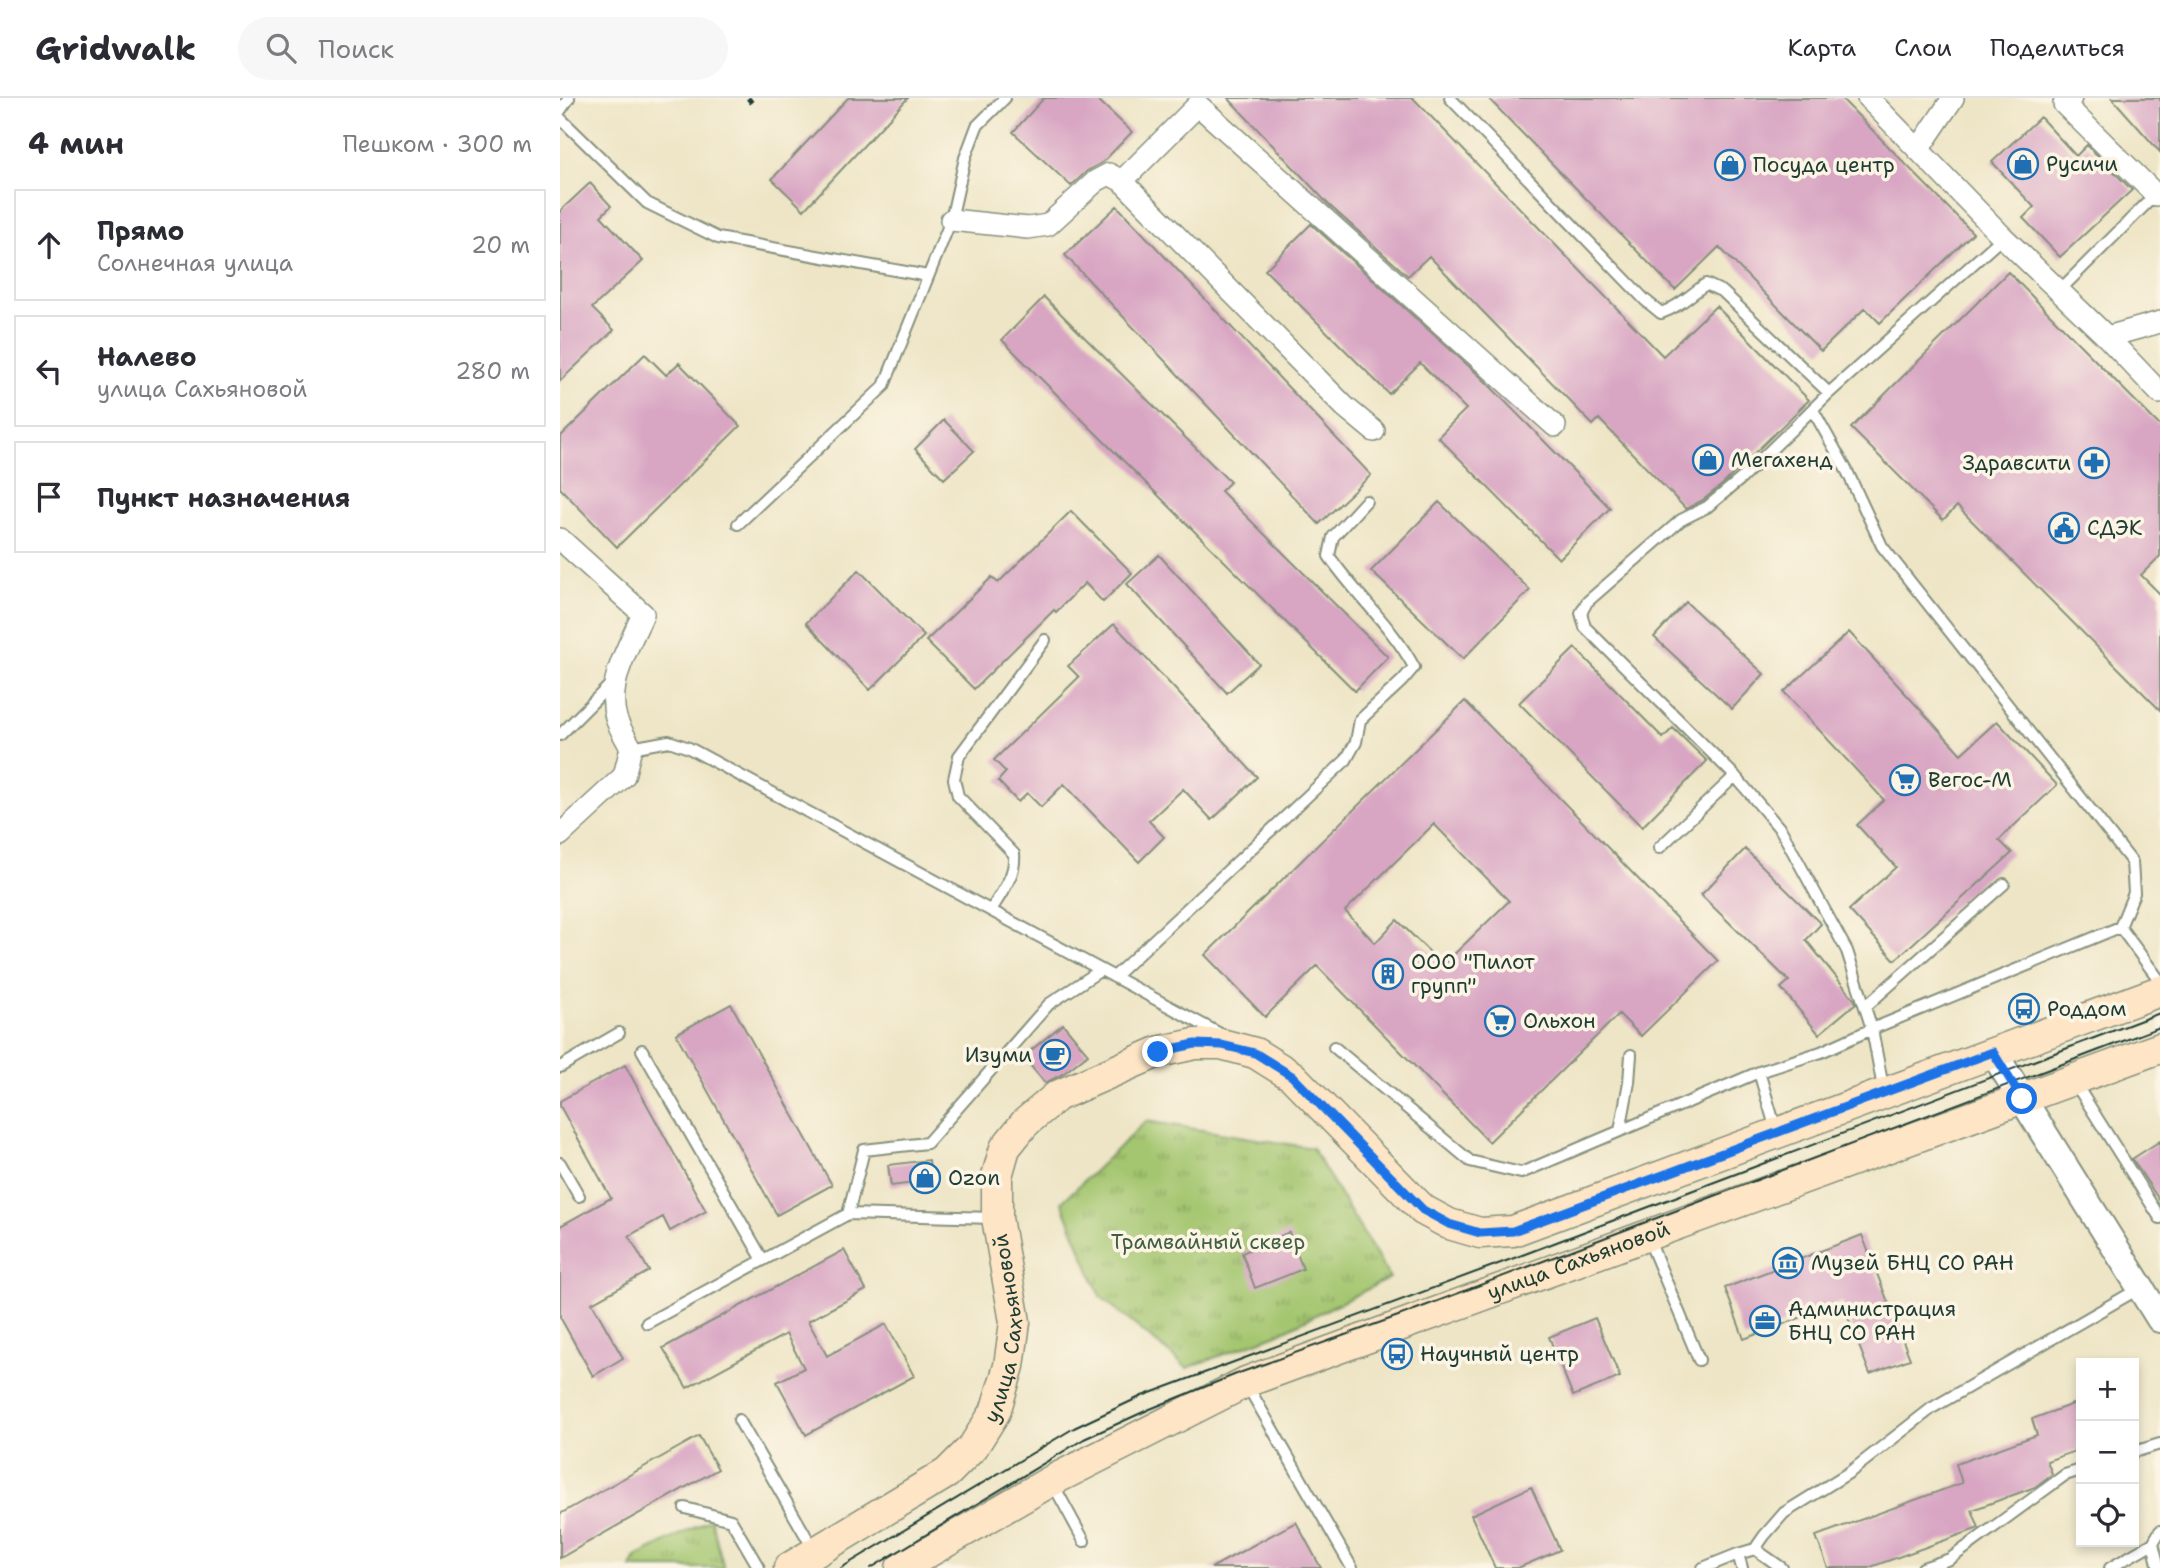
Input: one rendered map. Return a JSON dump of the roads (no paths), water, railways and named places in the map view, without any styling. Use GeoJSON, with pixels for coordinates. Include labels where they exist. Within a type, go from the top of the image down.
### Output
{"type":"FeatureCollection","features":[{"type":"Feature","properties":{"kind":"main road","name":"улица Сахьяновой"},"geometry":{"type":"LineString","coordinates":[[789,1568],[947,1473],[973,1447],[995,1412],[1009,1366],[1015,1322],[997,1218],[997,1176],[1005,1148],[1025,1123],[1057,1096],[1158,1052],[1195,1044],[1222,1045],[1255,1053],[1292,1076],[1423,1210],[1449,1224],[1480,1233],[1513,1231],[2160,991]]}},
{"type":"Feature","properties":{"kind":"main road","name":"улица Сахьяновой"},"geometry":{"type":"LineString","coordinates":[[901,1568],[1051,1481],[1246,1382],[2160,1048]]}},
{"type":"Feature","properties":{"kind":"street"},"geometry":{"type":"LineString","coordinates":[[1868,98],[2160,393]]}},
{"type":"Feature","properties":{"kind":"street"},"geometry":{"type":"LineString","coordinates":[[1918,150],[1953,98]]}},
{"type":"Feature","properties":{"kind":"street"},"geometry":{"type":"LineString","coordinates":[[2071,98],[2064,104],[2158,192]]}},
{"type":"Feature","properties":{"kind":"street"},"geometry":{"type":"LineString","coordinates":[[1122,181],[1198,105],[1555,426]]}},
{"type":"Feature","properties":{"kind":"street"},"geometry":{"type":"LineString","coordinates":[[951,220],[1028,228],[1048,225],[1096,181],[1109,174],[1122,181],[1345,407],[1374,431]]}},
{"type":"Feature","properties":{"kind":"street"},"geometry":{"type":"LineString","coordinates":[[2107,337],[2160,322]]}},
{"type":"Feature","properties":{"kind":"street"},"geometry":{"type":"LineString","coordinates":[[560,539],[643,614],[619,669],[613,700],[617,720],[631,747],[624,776],[560,835]]}},
{"type":"Feature","properties":{"kind":"street"},"geometry":{"type":"LineString","coordinates":[[1993,1052],[2160,1319]]}},
{"type":"Feature","properties":{"kind":"lane"},"geometry":{"type":"LineString","coordinates":[[560,111],[569,98]]}},
{"type":"Feature","properties":{"kind":"lane"},"geometry":{"type":"LineString","coordinates":[[738,524],[884,386],[951,220],[965,158],[977,125],[1005,98]]}},
{"type":"Feature","properties":{"kind":"lane"},"geometry":{"type":"LineString","coordinates":[[1450,98],[1645,300],[1661,313],[1675,308],[1706,284],[1723,292],[1829,393]]}},
{"type":"Feature","properties":{"kind":"lane"},"geometry":{"type":"LineString","coordinates":[[560,118],[647,203],[718,238],[928,276]]}},
{"type":"Feature","properties":{"kind":"lane"},"geometry":{"type":"LineString","coordinates":[[2059,291],[2158,192]]}},
{"type":"Feature","properties":{"kind":"lane"},"geometry":{"type":"LineString","coordinates":[[1884,1093],[1872,1029],[1847,951],[1782,830],[1735,776],[1585,627],[1581,613],[1587,602],[1681,520],[1707,507],[1733,485],[1829,393],[2003,237]]}},
{"type":"Feature","properties":{"kind":"lane"},"geometry":{"type":"LineString","coordinates":[[1334,1047],[1470,1161],[1521,1173],[1759,1072],[1821,1052],[2120,927],[2134,892],[2132,862],[1882,546],[1847,471],[1813,410]]}},
{"type":"Feature","properties":{"kind":"lane"},"geometry":{"type":"LineString","coordinates":[[1114,977],[1346,760],[1356,742],[1360,720],[1413,667],[1405,650],[1339,572],[1329,556],[1333,537],[1366,501]]}},
{"type":"Feature","properties":{"kind":"lane"},"geometry":{"type":"LineString","coordinates":[[991,910],[1010,879],[1015,865],[1014,854],[958,796],[954,779],[959,756],[1045,640]]}},
{"type":"Feature","properties":{"kind":"lane"},"geometry":{"type":"LineString","coordinates":[[560,735],[617,678]]}},
{"type":"Feature","properties":{"kind":"lane"},"geometry":{"type":"LineString","coordinates":[[631,747],[669,741],[689,748],[1255,1053]]}},
{"type":"Feature","properties":{"kind":"lane"},"geometry":{"type":"LineString","coordinates":[[1659,848],[1735,776]]}},
{"type":"Feature","properties":{"kind":"lane"},"geometry":{"type":"LineString","coordinates":[[1866,1007],[2004,884]]}},
{"type":"Feature","properties":{"kind":"lane"},"geometry":{"type":"LineString","coordinates":[[2120,927],[2160,981]]}},
{"type":"Feature","properties":{"kind":"lane"},"geometry":{"type":"LineString","coordinates":[[848,1214],[864,1150],[927,1143],[1049,1004],[1101,970]]}},
{"type":"Feature","properties":{"kind":"lane"},"geometry":{"type":"LineString","coordinates":[[560,1067],[619,1033]]}},
{"type":"Feature","properties":{"kind":"lane"},"geometry":{"type":"LineString","coordinates":[[642,1050],[763,1260]]}},
{"type":"Feature","properties":{"kind":"lane"},"geometry":{"type":"LineString","coordinates":[[1620,1131],[1631,1055]]}},
{"type":"Feature","properties":{"kind":"lane"},"geometry":{"type":"LineString","coordinates":[[1759,1072],[1777,1133]]}},
{"type":"Feature","properties":{"kind":"lane"},"geometry":{"type":"LineString","coordinates":[[2073,1080],[2160,1218]]}},
{"type":"Feature","properties":{"kind":"lane"},"geometry":{"type":"LineString","coordinates":[[560,1163],[579,1196]]}},
{"type":"Feature","properties":{"kind":"lane"},"geometry":{"type":"LineString","coordinates":[[647,1323],[848,1214],[997,1218]]}},
{"type":"Feature","properties":{"kind":"lane"},"geometry":{"type":"LineString","coordinates":[[1647,1236],[1699,1360]]}},
{"type":"Feature","properties":{"kind":"lane"},"geometry":{"type":"LineString","coordinates":[[1703,1568],[1755,1549],[1784,1513],[1850,1472],[1932,1408],[2140,1288]]}},
{"type":"Feature","properties":{"kind":"lane"},"geometry":{"type":"LineString","coordinates":[[1246,1382],[1353,1568]]}},
{"type":"Feature","properties":{"kind":"lane"},"geometry":{"type":"LineString","coordinates":[[739,1420],[816,1552]]}},
{"type":"Feature","properties":{"kind":"lane"},"geometry":{"type":"LineString","coordinates":[[2139,1450],[2160,1444]]}},
{"type":"Feature","properties":{"kind":"lane"},"geometry":{"type":"LineString","coordinates":[[1923,1568],[1950,1559],[2065,1475],[2076,1472]]}},
{"type":"Feature","properties":{"kind":"lane"},"geometry":{"type":"LineString","coordinates":[[1051,1481],[1084,1541]]}},
{"type":"Feature","properties":{"kind":"lane"},"geometry":{"type":"LineString","coordinates":[[685,1508],[731,1520],[759,1568]]}},
{"type":"Feature","properties":{"kind":"lane"},"geometry":{"type":"LineString","coordinates":[[2110,1568],[2153,1543],[2160,1531]]}},
{"type":"Feature","properties":{"kind":"lane"},"geometry":{"type":"LineString","coordinates":[[2153,1543],[2159,1568]]}},
{"type":"Feature","properties":{"kind":"lane"},"geometry":{"type":"LineString","coordinates":[[1755,1549],[1782,1568]]}},
{"type":"Feature","properties":{"kind":"lane"},"geometry":{"type":"LineString","coordinates":[[1738,1554],[1742,1568]]}},
{"type":"Feature","properties":{"kind":"tram line"},"geometry":{"type":"LineString","coordinates":[[841,1568],[1074,1428],[1142,1396],[2160,1013]]}},
{"type":"Feature","properties":{"kind":"tram line"},"geometry":{"type":"LineString","coordinates":[[871,1568],[1084,1439],[1150,1409],[1239,1373],[1401,1315],[2160,1027]]}},
{"type":"Feature","properties":{"kind":"railway"},"geometry":{"type":"LineString","coordinates":[[748,98],[752,103]]}},
{"type":"Feature","properties":{"kind":"place","name":"Русичи"},"geometry":{"type":"Point","coordinates":[2023,164]}},
{"type":"Feature","properties":{"kind":"place","name":"Посуда центр"},"geometry":{"type":"Point","coordinates":[1730,165]}},
{"type":"Feature","properties":{"kind":"place","name":"Мегахенд"},"geometry":{"type":"Point","coordinates":[1708,460]}},
{"type":"Feature","properties":{"kind":"place","name":"Здравсити"},"geometry":{"type":"Point","coordinates":[2094,463]}},
{"type":"Feature","properties":{"kind":"place","name":"СДЭК"},"geometry":{"type":"Point","coordinates":[2064,528]}},
{"type":"Feature","properties":{"kind":"place","name":"Вегос-М"},"geometry":{"type":"Point","coordinates":[1905,780]}},
{"type":"Feature","properties":{"kind":"place","name":"ООО \"Пилот групп\""},"geometry":{"type":"Point","coordinates":[1388,974]}},
{"type":"Feature","properties":{"kind":"place","name":"Роддом"},"geometry":{"type":"Point","coordinates":[2024,1009]}},
{"type":"Feature","properties":{"kind":"place","name":"Ольхон"},"geometry":{"type":"Point","coordinates":[1500,1021]}},
{"type":"Feature","properties":{"kind":"place","name":"Изуми"},"geometry":{"type":"Point","coordinates":[1055,1055]}},
{"type":"Feature","properties":{"kind":"place","name":"Ozon"},"geometry":{"type":"Point","coordinates":[925,1178]}},
{"type":"Feature","properties":{"kind":"place","name":"Музей БНЦ СО РАН"},"geometry":{"type":"Point","coordinates":[1788,1263]}},
{"type":"Feature","properties":{"kind":"place","name":"Администрация БНЦ СО РАН"},"geometry":{"type":"Point","coordinates":[1765,1321]}},
{"type":"Feature","properties":{"kind":"place","name":"Научный центр"},"geometry":{"type":"Point","coordinates":[1397,1354]}},
{"type":"Feature","properties":{"kind":"park label","name":"Трамвайный сквер"},"geometry":{"type":"Point","coordinates":[1208,1242]}}]}
